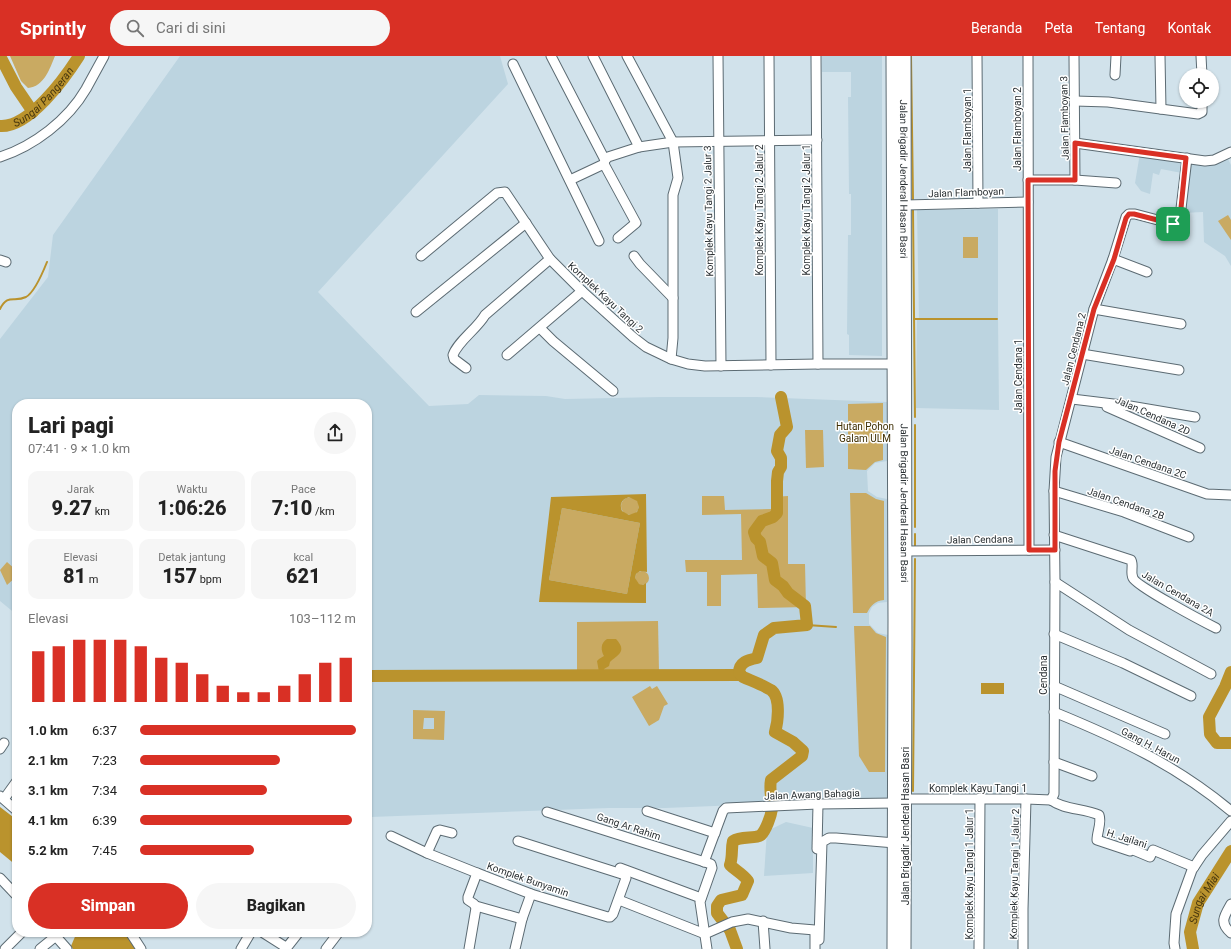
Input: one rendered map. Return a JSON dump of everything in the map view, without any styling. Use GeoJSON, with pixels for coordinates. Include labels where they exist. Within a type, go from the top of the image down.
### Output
{"type":"FeatureCollection","features":[{"type":"Feature","properties":{"kind":"highway","name":"Jalan Brigadir Jenderal Hasan Basri"},"geometry":{"type":"LineString","coordinates":[[893,56],[899,155],[905,205],[905,551],[899,902],[894,949]]}},
{"type":"Feature","properties":{"kind":"highway","name":"Jalan Brigadir Jenderal Hasan Basri"},"geometry":{"type":"LineString","coordinates":[[904,56],[899,155],[894,364],[900,801],[894,843],[904,949]]}},
{"type":"Feature","properties":{"kind":"street"},"geometry":{"type":"LineString","coordinates":[[0,157],[35,141],[58,123],[74,106],[86,89],[104,56]]}},
{"type":"Feature","properties":{"kind":"street"},"geometry":{"type":"LineString","coordinates":[[551,56],[636,223],[618,238]]}},
{"type":"Feature","properties":{"kind":"street"},"geometry":{"type":"LineString","coordinates":[[592,56],[639,147]]}},
{"type":"Feature","properties":{"kind":"street"},"geometry":{"type":"LineString","coordinates":[[627,56],[673,142],[678,178],[673,195],[673,298],[671,359]]}},
{"type":"Feature","properties":{"kind":"street","name":"Komplek Kayu Tangi 2 Jalur 3"},"geometry":{"type":"LineString","coordinates":[[718,56],[721,366]]}},
{"type":"Feature","properties":{"kind":"street","name":"Komplek Kayu Tangi 2 Jalur 2"},"geometry":{"type":"LineString","coordinates":[[769,56],[771,364]]}},
{"type":"Feature","properties":{"kind":"street","name":"Komplek Kayu Tangi 2 Jalur 1"},"geometry":{"type":"LineString","coordinates":[[816,56],[818,364]]}},
{"type":"Feature","properties":{"kind":"street","name":"Jalan Flamboyan 1"},"geometry":{"type":"LineString","coordinates":[[978,56],[978,203]]}},
{"type":"Feature","properties":{"kind":"street","name":"Jalan Flamboyan 2"},"geometry":{"type":"LineString","coordinates":[[1028,56],[1028,202]]}},
{"type":"Feature","properties":{"kind":"street","name":"Jalan Flamboyan 3"},"geometry":{"type":"LineString","coordinates":[[1074,56],[1075,180]]}},
{"type":"Feature","properties":{"kind":"street"},"geometry":{"type":"LineString","coordinates":[[1115,75],[1116,56]]}},
{"type":"Feature","properties":{"kind":"street"},"geometry":{"type":"LineString","coordinates":[[1160,56],[1161,109]]}},
{"type":"Feature","properties":{"kind":"street"},"geometry":{"type":"LineString","coordinates":[[1201,56],[1202,68]]}},
{"type":"Feature","properties":{"kind":"street"},"geometry":{"type":"LineString","coordinates":[[513,64],[599,241]]}},
{"type":"Feature","properties":{"kind":"street"},"geometry":{"type":"LineString","coordinates":[[1075,101],[1108,102],[1198,114],[1202,112],[1202,108]]}},
{"type":"Feature","properties":{"kind":"street"},"geometry":{"type":"LineString","coordinates":[[570,180],[604,162],[608,157],[639,147],[673,142],[817,140]]}},
{"type":"Feature","properties":{"kind":"street"},"geometry":{"type":"LineString","coordinates":[[1075,143],[1211,161],[1230,155]]}},
{"type":"Feature","properties":{"kind":"street","name":"Jalan Cendana 2"},"geometry":{"type":"LineString","coordinates":[[1055,550],[1054,491],[1059,442],[1072,399],[1094,309],[1114,259],[1128,215],[1134,214],[1173,224],[1178,223],[1180,218],[1186,158]]}},
{"type":"Feature","properties":{"kind":"street"},"geometry":{"type":"LineString","coordinates":[[1028,180],[1075,180],[1116,183]]}},
{"type":"Feature","properties":{"kind":"street","name":"Komplek Kayu Tangi 2"},"geometry":{"type":"LineString","coordinates":[[421,256],[497,193],[505,192],[550,259],[633,338],[646,347],[671,359],[688,364],[705,366],[771,364],[894,364]]}},
{"type":"Feature","properties":{"kind":"street","name":"Jalan Flamboyan"},"geometry":{"type":"LineString","coordinates":[[905,205],[1028,202]]}},
{"type":"Feature","properties":{"kind":"street","name":"Jalan Cendana 1"},"geometry":{"type":"LineString","coordinates":[[1028,202],[1029,550]]}},
{"type":"Feature","properties":{"kind":"street"},"geometry":{"type":"LineString","coordinates":[[416,312],[526,223]]}},
{"type":"Feature","properties":{"kind":"street"},"geometry":{"type":"LineString","coordinates":[[634,256],[673,298]]}},
{"type":"Feature","properties":{"kind":"street"},"geometry":{"type":"LineString","coordinates":[[466,368],[454,359],[453,355],[456,349],[481,323],[485,315],[550,259]]}},
{"type":"Feature","properties":{"kind":"street"},"geometry":{"type":"LineString","coordinates":[[1114,259],[1147,272]]}},
{"type":"Feature","properties":{"kind":"street"},"geometry":{"type":"LineString","coordinates":[[507,355],[582,291]]}},
{"type":"Feature","properties":{"kind":"street"},"geometry":{"type":"LineString","coordinates":[[1094,309],[1181,324]]}},
{"type":"Feature","properties":{"kind":"street"},"geometry":{"type":"LineString","coordinates":[[540,328],[553,341],[613,391]]}},
{"type":"Feature","properties":{"kind":"street"},"geometry":{"type":"LineString","coordinates":[[1082,354],[1179,370]]}},
{"type":"Feature","properties":{"kind":"street","name":"Jalan Cendana 2D"},"geometry":{"type":"LineString","coordinates":[[1072,399],[1195,417]]}},
{"type":"Feature","properties":{"kind":"street","name":"Jalan Cendana 2D"},"geometry":{"type":"LineString","coordinates":[[1096,402],[1200,448]]}},
{"type":"Feature","properties":{"kind":"street","name":"Jalan Cendana 2C"},"geometry":{"type":"LineString","coordinates":[[1059,442],[1206,494],[1231,495]]}},
{"type":"Feature","properties":{"kind":"street","name":"Jalan Cendana 2B"},"geometry":{"type":"LineString","coordinates":[[1054,491],[1124,512],[1189,537]]}},
{"type":"Feature","properties":{"kind":"street","name":"Jalan Cendana 2A"},"geometry":{"type":"LineString","coordinates":[[1054,535],[1131,560],[1133,564],[1132,576],[1134,581],[1216,628]]}},
{"type":"Feature","properties":{"kind":"street","name":"Jalan Cendana"},"geometry":{"type":"LineString","coordinates":[[905,551],[1055,550]]}},
{"type":"Feature","properties":{"kind":"street","name":"Cendana"},"geometry":{"type":"LineString","coordinates":[[1051,800],[1054,794],[1055,550]]}},
{"type":"Feature","properties":{"kind":"street"},"geometry":{"type":"LineString","coordinates":[[1056,582],[1129,630],[1211,674]]}},
{"type":"Feature","properties":{"kind":"street"},"geometry":{"type":"LineString","coordinates":[[1054,634],[1123,663],[1191,696]]}},
{"type":"Feature","properties":{"kind":"street"},"geometry":{"type":"LineString","coordinates":[[1054,686],[1165,734]]}},
{"type":"Feature","properties":{"kind":"street","name":"Gang H. Harun"},"geometry":{"type":"LineString","coordinates":[[1054,712],[1119,740],[1158,760],[1200,787],[1231,811]]}},
{"type":"Feature","properties":{"kind":"street"},"geometry":{"type":"LineString","coordinates":[[1054,762],[1092,776]]}},
{"type":"Feature","properties":{"kind":"street"},"geometry":{"type":"LineString","coordinates":[[12,787],[2,798],[12,807]]}},
{"type":"Feature","properties":{"kind":"street","name":"Komplek Kayu Tangi 1"},"geometry":{"type":"LineString","coordinates":[[900,801],[980,798],[1051,800]]}},
{"type":"Feature","properties":{"kind":"street","name":"Komplek Kayu Tangi 1 Jalur 1"},"geometry":{"type":"LineString","coordinates":[[979,949],[980,798]]}},
{"type":"Feature","properties":{"kind":"street","name":"Komplek Kayu Tangi 1 Jalur 2"},"geometry":{"type":"LineString","coordinates":[[1023,949],[1026,799]]}},
{"type":"Feature","properties":{"kind":"street","name":"H. Jailani"},"geometry":{"type":"LineString","coordinates":[[1051,800],[1059,805],[1079,808],[1099,815],[1100,819],[1097,840],[1150,857],[1153,850],[1194,867]]}},
{"type":"Feature","properties":{"kind":"street","name":"Jalan Awang Bahagia"},"geometry":{"type":"LineString","coordinates":[[715,833],[723,810],[726,808],[900,801]]}},
{"type":"Feature","properties":{"kind":"street"},"geometry":{"type":"LineString","coordinates":[[816,946],[814,930],[818,804]]}},
{"type":"Feature","properties":{"kind":"street"},"geometry":{"type":"LineString","coordinates":[[647,811],[715,833],[704,862],[711,864],[712,868],[700,902],[707,949]]}},
{"type":"Feature","properties":{"kind":"street","name":"Gang Ar Rahim"},"geometry":{"type":"LineString","coordinates":[[548,812],[704,862]]}},
{"type":"Feature","properties":{"kind":"street"},"geometry":{"type":"LineString","coordinates":[[1174,949],[1176,914],[1194,867],[1202,855],[1231,821]]}},
{"type":"Feature","properties":{"kind":"street"},"geometry":{"type":"LineString","coordinates":[[427,853],[437,831],[440,830],[452,833]]}},
{"type":"Feature","properties":{"kind":"street"},"geometry":{"type":"LineString","coordinates":[[391,836],[427,853],[477,873]]}},
{"type":"Feature","properties":{"kind":"street"},"geometry":{"type":"LineString","coordinates":[[816,946],[822,842],[827,839],[836,838],[894,843]]}},
{"type":"Feature","properties":{"kind":"street"},"geometry":{"type":"LineString","coordinates":[[518,841],[625,875],[626,878],[619,900],[704,934],[732,922],[748,919],[791,928],[814,930]]}},
{"type":"Feature","properties":{"kind":"street"},"geometry":{"type":"LineString","coordinates":[[562,849],[632,872],[701,898]]}},
{"type":"Feature","properties":{"kind":"street","name":"Komplek Bunyamin"},"geometry":{"type":"LineString","coordinates":[[469,949],[476,914],[476,906],[468,898],[477,873],[531,894],[608,917],[613,914],[619,900]]}},
{"type":"Feature","properties":{"kind":"street"},"geometry":{"type":"LineString","coordinates":[[0,878],[12,891]]}},
{"type":"Feature","properties":{"kind":"street"},"geometry":{"type":"LineString","coordinates":[[515,949],[522,919],[531,894]]}},
{"type":"Feature","properties":{"kind":"street"},"geometry":{"type":"LineString","coordinates":[[1231,904],[1224,918],[1224,923],[1225,928],[1231,933]]}},
{"type":"Feature","properties":{"kind":"street"},"geometry":{"type":"LineString","coordinates":[[476,906],[522,919]]}},
{"type":"Feature","properties":{"kind":"street"},"geometry":{"type":"LineString","coordinates":[[763,921],[764,949]]}},
{"type":"Feature","properties":{"kind":"street"},"geometry":{"type":"LineString","coordinates":[[5,949],[17,937]]}},
{"type":"Feature","properties":{"kind":"street"},"geometry":{"type":"LineString","coordinates":[[40,949],[51,937]]}},
{"type":"Feature","properties":{"kind":"street"},"geometry":{"type":"LineString","coordinates":[[57,937],[67,949]]}},
{"type":"Feature","properties":{"kind":"street"},"geometry":{"type":"LineString","coordinates":[[133,937],[141,949]]}},
{"type":"Feature","properties":{"kind":"street"},"geometry":{"type":"LineString","coordinates":[[241,949],[248,937]]}},
{"type":"Feature","properties":{"kind":"street"},"geometry":{"type":"LineString","coordinates":[[270,937],[284,946],[288,946],[295,937]]}},
{"type":"Feature","properties":{"kind":"street"},"geometry":{"type":"LineString","coordinates":[[326,949],[335,937]]}},
{"type":"Feature","properties":{"kind":"shaded area"},"geometry":{"type":"Polygon","coordinates":[[[180,56],[500,56],[508,84],[318,292],[429,406],[468,404],[479,395],[546,396],[565,399],[756,397],[887,402],[887,461],[875,463],[867,471],[868,491],[877,497],[887,499],[887,602],[878,603],[872,607],[869,613],[869,624],[878,633],[888,635],[889,799],[665,808],[609,808],[372,817],[372,399],[12,399],[12,611],[0,601],[0,339],[48,277],[53,235],[180,56]]]}},
{"type":"Feature","properties":{"kind":"shaded area"},"geometry":{"type":"Polygon","coordinates":[[[822,56],[882,56],[882,356],[849,355],[849,335],[847,334],[848,235],[851,235],[851,194],[849,194],[848,97],[851,97],[851,72],[822,72],[822,56]]]}},
{"type":"Feature","properties":{"kind":"shaded area"},"geometry":{"type":"Polygon","coordinates":[[[1140,153],[1208,164],[1210,166],[1227,157],[1231,165],[1231,266],[1225,256],[1204,242],[1203,212],[1183,213],[1182,173],[1161,169],[1159,175],[1153,173],[1150,194],[1141,191],[1135,183],[1140,153]]]}},
{"type":"Feature","properties":{"kind":"shaded area"},"geometry":{"type":"Polygon","coordinates":[[[998,209],[998,319],[919,319],[917,210],[998,209]]]}},
{"type":"Feature","properties":{"kind":"shaded area"},"geometry":{"type":"Polygon","coordinates":[[[917,320],[998,320],[999,410],[916,408],[917,320]]]}},
{"type":"Feature","properties":{"kind":"shaded area"},"geometry":{"type":"Polygon","coordinates":[[[646,494],[647,572],[640,571],[636,574],[635,578],[639,584],[643,585],[646,583],[646,603],[539,602],[551,497],[646,494]],[[629,497],[623,500],[621,506],[622,511],[629,515],[637,512],[639,507],[637,501],[629,497]],[[562,508],[549,580],[627,594],[640,523],[562,508]]]}},
{"type":"Feature","properties":{"kind":"shaded area"},"geometry":{"type":"Polygon","coordinates":[[[607,639],[616,639],[621,647],[621,650],[603,672],[599,672],[597,661],[604,656],[602,647],[603,643],[607,639]]]}},
{"type":"Feature","properties":{"kind":"shaded area"},"geometry":{"type":"Polygon","coordinates":[[[981,683],[1004,683],[1004,694],[981,694],[981,683]]]}},
{"type":"Feature","properties":{"kind":"shaded area"},"geometry":{"type":"Polygon","coordinates":[[[0,807],[12,816],[12,862],[0,852],[0,807]]]}},
{"type":"Feature","properties":{"kind":"shaded area"},"geometry":{"type":"Polygon","coordinates":[[[786,822],[813,828],[813,873],[764,876],[767,831],[786,822]]]}},
{"type":"Feature","properties":{"kind":"shaded area"},"geometry":{"type":"Polygon","coordinates":[[[75,937],[130,937],[138,949],[73,949],[71,946],[75,937]]]}},
{"type":"Feature","properties":{"kind":"green space"},"geometry":{"type":"Polygon","coordinates":[[[10,56],[55,56],[46,76],[42,81],[34,87],[28,88],[21,81],[10,56]]]}},
{"type":"Feature","properties":{"kind":"green space"},"geometry":{"type":"Polygon","coordinates":[[[1228,215],[1231,220],[1231,240],[1218,221],[1228,215]]]}},
{"type":"Feature","properties":{"kind":"green space"},"geometry":{"type":"Polygon","coordinates":[[[963,237],[978,237],[978,258],[963,258],[963,237]]]}},
{"type":"Feature","properties":{"kind":"green space","name":"Hutan Pohon Galam ULM"},"geometry":{"type":"Polygon","coordinates":[[[883,403],[883,460],[875,462],[866,470],[848,469],[848,404],[883,403]]]}},
{"type":"Feature","properties":{"kind":"green space"},"geometry":{"type":"Polygon","coordinates":[[[805,430],[823,430],[824,467],[806,468],[805,430]]]}},
{"type":"Feature","properties":{"kind":"green space"},"geometry":{"type":"Polygon","coordinates":[[[850,493],[866,493],[876,499],[884,501],[884,600],[878,601],[874,604],[867,613],[853,613],[850,493]]]}},
{"type":"Feature","properties":{"kind":"green space"},"geometry":{"type":"Polygon","coordinates":[[[702,496],[724,496],[725,510],[772,509],[772,497],[788,496],[788,564],[805,564],[806,607],[758,608],[757,574],[721,575],[721,606],[707,606],[707,572],[686,572],[685,560],[742,560],[741,514],[702,515],[702,496]]]}},
{"type":"Feature","properties":{"kind":"green space"},"geometry":{"type":"Polygon","coordinates":[[[630,497],[636,500],[639,506],[636,512],[630,515],[624,512],[621,506],[624,500],[630,497]]]}},
{"type":"Feature","properties":{"kind":"green space"},"geometry":{"type":"Polygon","coordinates":[[[562,508],[640,523],[627,594],[549,580],[562,508]]]}},
{"type":"Feature","properties":{"kind":"green space"},"geometry":{"type":"Polygon","coordinates":[[[7,562],[12,566],[12,580],[7,585],[0,570],[7,562]]]}},
{"type":"Feature","properties":{"kind":"green space"},"geometry":{"type":"Polygon","coordinates":[[[639,571],[645,571],[649,575],[649,581],[645,585],[639,585],[635,581],[635,575],[639,571]]]}},
{"type":"Feature","properties":{"kind":"green space"},"geometry":{"type":"Polygon","coordinates":[[[658,621],[659,671],[577,672],[577,622],[658,621]]]}},
{"type":"Feature","properties":{"kind":"green space"},"geometry":{"type":"Polygon","coordinates":[[[854,626],[870,626],[876,633],[886,637],[885,772],[869,772],[859,756],[854,626]]]}},
{"type":"Feature","properties":{"kind":"green space"},"geometry":{"type":"Polygon","coordinates":[[[650,686],[652,689],[657,686],[668,704],[664,706],[659,720],[649,726],[632,697],[650,686]]]}},
{"type":"Feature","properties":{"kind":"green space"},"geometry":{"type":"Polygon","coordinates":[[[413,710],[445,711],[444,740],[413,739],[413,710]],[[424,718],[423,729],[434,729],[434,718],[424,718]]]}},
{"type":"Feature","properties":{"kind":"waterway"},"geometry":{"type":"LineString","coordinates":[[0,56],[16,87],[33,112]]}},
{"type":"Feature","properties":{"kind":"waterway","name":"Sungai Pangeran"},"geometry":{"type":"LineString","coordinates":[[0,126],[11,124],[23,119],[34,111],[65,76],[79,56]]}},
{"type":"Feature","properties":{"kind":"waterway"},"geometry":{"type":"LineString","coordinates":[[911,56],[913,199]]}},
{"type":"Feature","properties":{"kind":"waterway"},"geometry":{"type":"LineString","coordinates":[[913,210],[915,417]]}},
{"type":"Feature","properties":{"kind":"waterway"},"geometry":{"type":"LineString","coordinates":[[0,309],[6,301],[22,299],[33,291],[47,262]]}},
{"type":"Feature","properties":{"kind":"waterway"},"geometry":{"type":"LineString","coordinates":[[914,319],[997,319]]}},
{"type":"Feature","properties":{"kind":"waterway"},"geometry":{"type":"LineString","coordinates":[[737,949],[730,930],[717,913],[717,906],[721,900],[742,895],[748,881],[730,865],[733,841],[736,839],[756,837],[763,833],[772,809],[770,787],[771,780],[802,756],[803,751],[793,742],[775,732],[778,710],[774,693],[768,688],[743,677],[739,673],[739,669],[742,664],[757,658],[764,635],[774,628],[807,625],[805,606],[788,593],[783,586],[775,580],[772,563],[763,556],[760,542],[756,538],[754,532],[762,521],[773,517],[777,513],[777,481],[778,472],[781,467],[781,458],[777,451],[780,435],[787,427],[781,397]]}},
{"type":"Feature","properties":{"kind":"waterway"},"geometry":{"type":"LineString","coordinates":[[915,425],[915,527]]}},
{"type":"Feature","properties":{"kind":"waterway"},"geometry":{"type":"LineString","coordinates":[[915,534],[915,547],[917,547]]}},
{"type":"Feature","properties":{"kind":"waterway"},"geometry":{"type":"LineString","coordinates":[[913,791],[915,559]]}},
{"type":"Feature","properties":{"kind":"waterway"},"geometry":{"type":"LineString","coordinates":[[807,625],[836,627]]}},
{"type":"Feature","properties":{"kind":"waterway"},"geometry":{"type":"LineString","coordinates":[[1231,672],[1209,717],[1210,734],[1217,743],[1231,743]]}},
{"type":"Feature","properties":{"kind":"waterway"},"geometry":{"type":"LineString","coordinates":[[372,676],[741,675]]}},
{"type":"Feature","properties":{"kind":"waterway","name":"Sungai Miai"},"geometry":{"type":"LineString","coordinates":[[1193,949],[1190,932],[1198,903],[1231,851]]}},
{"type":"Feature","properties":{"kind":"route"},"geometry":{"type":"LineString","coordinates":[[1075,143],[1186,158],[1180,218],[1178,223],[1173,224],[1134,214],[1129,214],[1126,218],[1114,259],[1094,309],[1078,369],[1072,399],[1059,442],[1056,457],[1054,491],[1055,550],[1029,550],[1028,180],[1075,180],[1075,143]]}}]}
